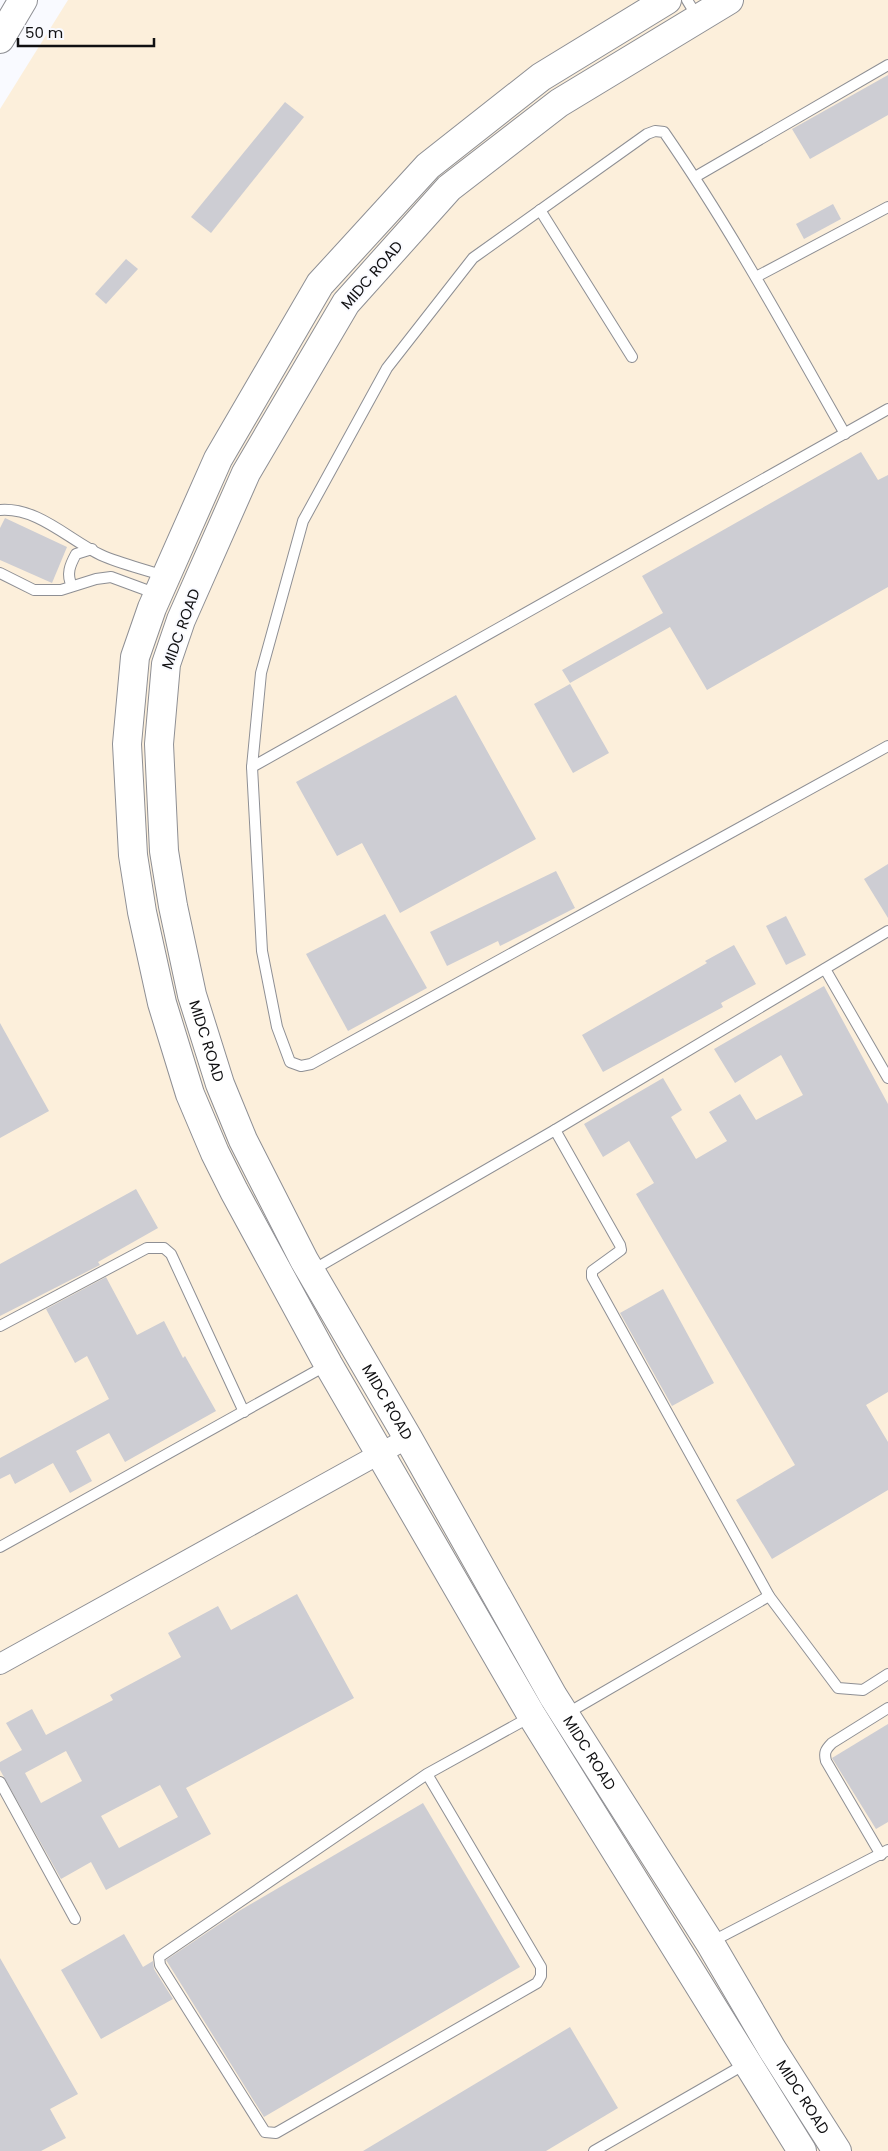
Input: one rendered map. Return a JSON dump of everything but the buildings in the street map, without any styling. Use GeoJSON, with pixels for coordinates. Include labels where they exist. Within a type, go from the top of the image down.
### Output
{"type":"FeatureCollection","features":[{"type":"Feature","properties":{"kind":"main road"},"geometry":{"type":"LineString","coordinates":[[0,39],[19,0]]}},
{"type":"Feature","properties":{"kind":"main road","name":"MIDC ROAD"},"geometry":{"type":"LineString","coordinates":[[668,0],[541,77],[428,166],[320,284],[218,459],[162,585],[135,657],[127,744],[133,854],[142,912],[162,1003],[190,1094],[215,1153],[328,1364],[532,1716],[759,2056],[838,2151]]}},
{"type":"Feature","properties":{"kind":"main road","name":"MIDC ROAD"},"geometry":{"type":"LineString","coordinates":[[729,0],[692,9],[559,103],[449,188],[346,302],[246,473],[181,620],[166,664],[159,744],[164,851],[173,906],[192,995],[220,1084],[243,1140],[310,1272],[408,1438],[565,1715],[710,1943],[802,2151]]}},
{"type":"Feature","properties":{"kind":"street"},"geometry":{"type":"LineString","coordinates":[[0,1664],[408,1438]]}},
{"type":"Feature","properties":{"kind":"lane"},"geometry":{"type":"LineString","coordinates":[[695,177],[888,65]]}},
{"type":"Feature","properties":{"kind":"lane"},"geometry":{"type":"LineString","coordinates":[[845,434],[756,277],[695,177],[664,132],[655,131],[647,134],[473,258],[387,368],[303,521],[261,673],[252,767],[262,951],[277,1027],[290,1062],[301,1066],[311,1064],[888,746]]}},
{"type":"Feature","properties":{"kind":"lane"},"geometry":{"type":"LineString","coordinates":[[756,277],[888,207]]}},
{"type":"Feature","properties":{"kind":"lane"},"geometry":{"type":"LineString","coordinates":[[540,210],[632,357]]}},
{"type":"Feature","properties":{"kind":"lane"},"geometry":{"type":"LineString","coordinates":[[252,767],[888,409]]}},
{"type":"Feature","properties":{"kind":"lane"},"geometry":{"type":"LineString","coordinates":[[0,510],[10,509],[27,514],[162,585]]}},
{"type":"Feature","properties":{"kind":"lane"},"geometry":{"type":"LineString","coordinates":[[72,586],[68,578],[70,566],[76,554],[92,549]]}},
{"type":"Feature","properties":{"kind":"lane"},"geometry":{"type":"LineString","coordinates":[[0,573],[34,590],[47,591],[111,577],[162,585]]}},
{"type":"Feature","properties":{"kind":"lane"},"geometry":{"type":"LineString","coordinates":[[310,1272],[555,1130],[888,931]]}},
{"type":"Feature","properties":{"kind":"lane"},"geometry":{"type":"LineString","coordinates":[[825,969],[888,1078]]}},
{"type":"Feature","properties":{"kind":"lane"},"geometry":{"type":"LineString","coordinates":[[555,1130],[620,1245],[621,1250],[592,1271],[592,1277],[769,1596],[838,1688],[863,1690],[888,1674]]}},
{"type":"Feature","properties":{"kind":"lane"},"geometry":{"type":"LineString","coordinates":[[0,1326],[147,1248],[164,1248],[171,1254],[244,1412]]}},
{"type":"Feature","properties":{"kind":"lane"},"geometry":{"type":"LineString","coordinates":[[0,1547],[328,1364]]}},
{"type":"Feature","properties":{"kind":"lane"},"geometry":{"type":"LineString","coordinates":[[565,1715],[769,1596]]}},
{"type":"Feature","properties":{"kind":"lane"},"geometry":{"type":"LineString","coordinates":[[710,1943],[884,1853],[826,1762],[824,1754],[832,1743],[888,1708]]}},
{"type":"Feature","properties":{"kind":"lane"},"geometry":{"type":"LineString","coordinates":[[427,1774],[541,1967],[541,1976],[537,1983],[276,2133],[265,2132],[160,1965],[159,1957],[427,1774],[532,1716]]}},
{"type":"Feature","properties":{"kind":"lane"},"geometry":{"type":"LineString","coordinates":[[0,1782],[75,1919]]}},
{"type":"Feature","properties":{"kind":"lane"},"geometry":{"type":"LineString","coordinates":[[594,2151],[759,2056]]}},
{"type":"Feature","properties":{"kind":"shaded area"},"geometry":{"type":"Polygon","coordinates":[[[68,0],[888,0],[888,2151],[0,2151],[0,109],[68,0]]]}}]}
